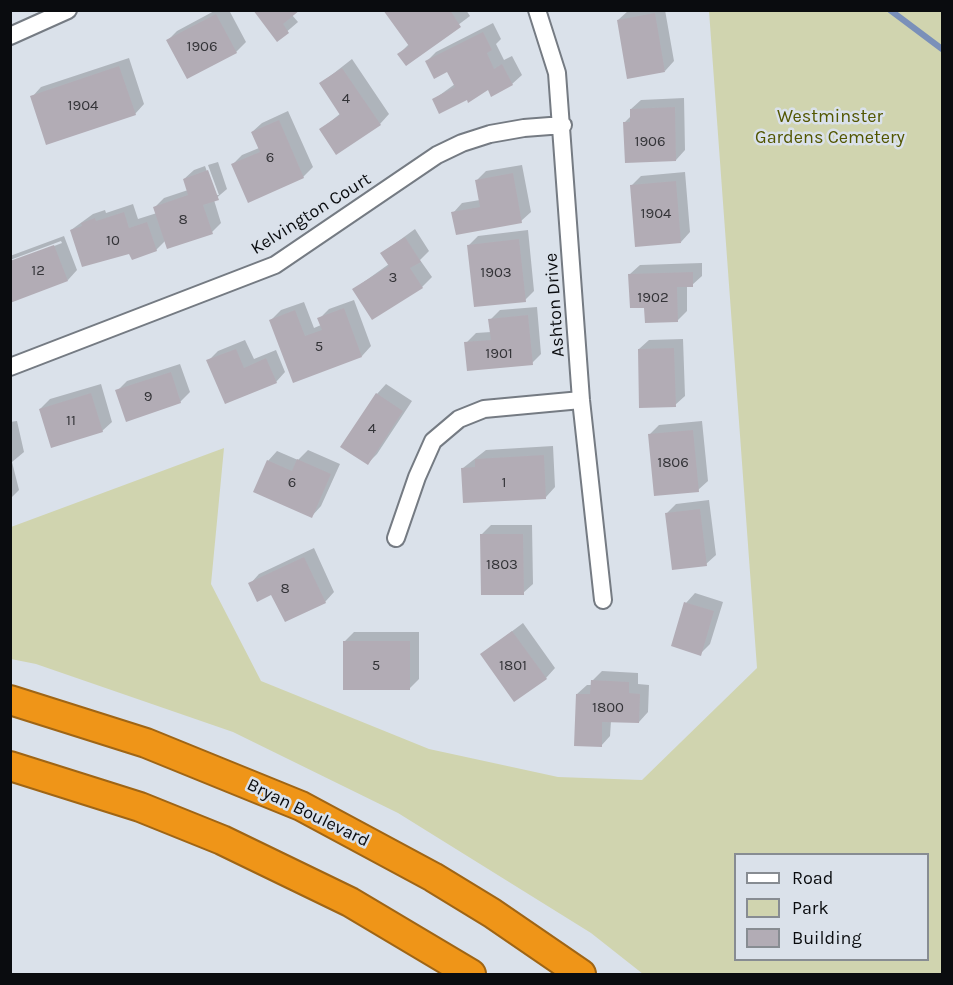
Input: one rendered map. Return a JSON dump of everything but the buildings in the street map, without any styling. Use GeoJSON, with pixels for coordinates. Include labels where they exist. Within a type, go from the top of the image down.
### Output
{"type":"FeatureCollection","features":[{"type":"Feature","properties":{"kind":"highway","name":"Bryan Boulevard"},"geometry":{"type":"LineString","coordinates":[[10,700],[146,743],[301,806],[433,877],[492,913],[581,975]]}},
{"type":"Feature","properties":{"kind":"highway"},"geometry":{"type":"LineString","coordinates":[[10,766],[140,807],[222,840],[350,902],[471,975]]}},
{"type":"Feature","properties":{"kind":"street"},"geometry":{"type":"LineString","coordinates":[[10,36],[68,10]]}},
{"type":"Feature","properties":{"kind":"street","name":"Ashton Drive"},"geometry":{"type":"LineString","coordinates":[[537,10],[557,73],[563,125],[581,400],[603,600]]}},
{"type":"Feature","properties":{"kind":"street","name":"Kelvington Court"},"geometry":{"type":"LineString","coordinates":[[10,367],[275,265],[437,155],[462,143],[490,134],[563,125]]}},
{"type":"Feature","properties":{"kind":"street"},"geometry":{"type":"LineString","coordinates":[[396,538],[417,477],[434,441],[459,419],[484,409],[581,400]]}},
{"type":"Feature","properties":{"kind":"green space","name":"Westminster Gardens Cemetery"},"geometry":{"type":"Polygon","coordinates":[[[709,11],[942,11],[942,974],[643,974],[591,933],[398,813],[233,732],[36,664],[11,659],[11,527],[224,448],[211,584],[261,681],[429,749],[558,777],[642,780],[757,668],[709,11]]]}},
{"type":"Feature","properties":{"kind":"waterway"},"geometry":{"type":"LineString","coordinates":[[890,10],[942,49]]}}]}
